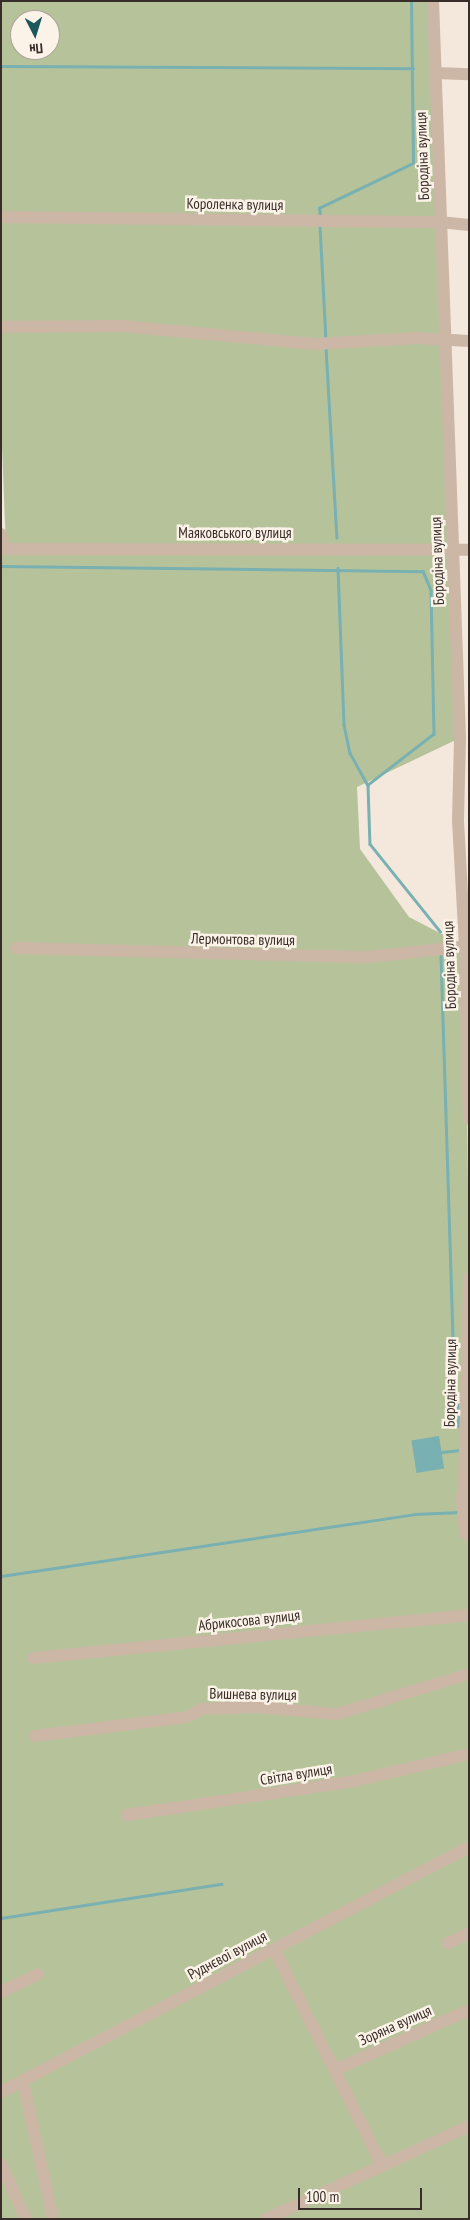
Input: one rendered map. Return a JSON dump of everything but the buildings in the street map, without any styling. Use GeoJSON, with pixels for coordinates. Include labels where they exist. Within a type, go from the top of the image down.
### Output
{"type":"FeatureCollection","features":[{"type":"Feature","properties":{"kind":"street","name":"Бородіна вулиця"},"geometry":{"type":"LineString","coordinates":[[433,1],[453,550],[463,654],[464,738],[458,821],[467,946],[469,1119]]}},
{"type":"Feature","properties":{"kind":"street"},"geometry":{"type":"LineString","coordinates":[[435,73],[469,74]]}},
{"type":"Feature","properties":{"kind":"street","name":"Короленка вулиця"},"geometry":{"type":"LineString","coordinates":[[1,217],[440,222],[469,225]]}},
{"type":"Feature","properties":{"kind":"street"},"geometry":{"type":"LineString","coordinates":[[1,327],[121,326],[314,344],[417,338],[469,341]]}},
{"type":"Feature","properties":{"kind":"street"},"geometry":{"type":"LineString","coordinates":[[1,534],[4,549]]}},
{"type":"Feature","properties":{"kind":"street","name":"Маяковського вулиця"},"geometry":{"type":"LineString","coordinates":[[4,549],[469,550]]}},
{"type":"Feature","properties":{"kind":"street","name":"Лермонтова вулиця"},"geometry":{"type":"LineString","coordinates":[[16,948],[369,957],[467,946]]}},
{"type":"Feature","properties":{"kind":"street","name":"Бородіна вулиця"},"geometry":{"type":"LineString","coordinates":[[465,1491],[469,1278]]}},
{"type":"Feature","properties":{"kind":"street"},"geometry":{"type":"LineString","coordinates":[[465,1491],[467,1535]]}},
{"type":"Feature","properties":{"kind":"street","name":"Абрикосова вулиця"},"geometry":{"type":"LineString","coordinates":[[32,1658],[469,1615]]}},
{"type":"Feature","properties":{"kind":"street","name":"Вишнева вулиця"},"geometry":{"type":"LineString","coordinates":[[35,1736],[187,1717],[202,1709],[256,1707],[337,1714],[469,1674]]}},
{"type":"Feature","properties":{"kind":"street","name":"Світла вулиця"},"geometry":{"type":"LineString","coordinates":[[127,1815],[354,1781],[469,1754]]}},
{"type":"Feature","properties":{"kind":"street","name":"Руднєвої вулиця"},"geometry":{"type":"LineString","coordinates":[[1,2092],[469,1847]]}},
{"type":"Feature","properties":{"kind":"street"},"geometry":{"type":"LineString","coordinates":[[448,1943],[469,1933]]}},
{"type":"Feature","properties":{"kind":"street"},"geometry":{"type":"LineString","coordinates":[[274,1949],[382,2165]]}},
{"type":"Feature","properties":{"kind":"street"},"geometry":{"type":"LineString","coordinates":[[1,1992],[38,1974]]}},
{"type":"Feature","properties":{"kind":"street","name":"Зоряна вулиця"},"geometry":{"type":"LineString","coordinates":[[335,2070],[469,2010]]}},
{"type":"Feature","properties":{"kind":"street"},"geometry":{"type":"LineString","coordinates":[[23,2081],[53,2219]]}},
{"type":"Feature","properties":{"kind":"street"},"geometry":{"type":"LineString","coordinates":[[266,2219],[469,2126]]}},
{"type":"Feature","properties":{"kind":"street"},"geometry":{"type":"LineString","coordinates":[[1,2164],[4,2179],[26,2219]]}},
{"type":"Feature","properties":{"kind":"green space"},"geometry":{"type":"Polygon","coordinates":[[[1,1],[433,1],[451,549],[6,548],[1,421],[1,1]]]}},
{"type":"Feature","properties":{"kind":"green space"},"geometry":{"type":"Polygon","coordinates":[[[1,550],[452,552],[460,738],[357,787],[360,849],[409,917],[465,946],[469,1260],[462,1487],[469,1499],[469,2219],[1,2219],[1,550]]]}},
{"type":"Feature","properties":{"kind":"water"},"geometry":{"type":"Polygon","coordinates":[[[439,1436],[444,1469],[417,1473],[411,1440],[439,1436]]]}},
{"type":"Feature","properties":{"kind":"waterway"},"geometry":{"type":"LineString","coordinates":[[320,216],[319,208],[413,163],[411,1]]}},
{"type":"Feature","properties":{"kind":"waterway"},"geometry":{"type":"LineString","coordinates":[[1,66],[413,68]]}},
{"type":"Feature","properties":{"kind":"waterway"},"geometry":{"type":"LineString","coordinates":[[320,226],[326,339]]}},
{"type":"Feature","properties":{"kind":"waterway"},"geometry":{"type":"LineString","coordinates":[[326,348],[337,538]]}},
{"type":"Feature","properties":{"kind":"waterway"},"geometry":{"type":"LineString","coordinates":[[1,566],[423,571],[431,590],[434,734],[368,785],[370,844],[440,931]]}},
{"type":"Feature","properties":{"kind":"waterway"},"geometry":{"type":"LineString","coordinates":[[338,568],[344,725],[350,753],[368,785]]}},
{"type":"Feature","properties":{"kind":"waterway"},"geometry":{"type":"LineString","coordinates":[[441,956],[453,1338],[459,1426]]}},
{"type":"Feature","properties":{"kind":"waterway"},"geometry":{"type":"LineString","coordinates":[[442,1452],[460,1450]]}},
{"type":"Feature","properties":{"kind":"waterway"},"geometry":{"type":"LineString","coordinates":[[1,1576],[414,1514],[460,1512]]}},
{"type":"Feature","properties":{"kind":"waterway"},"geometry":{"type":"LineString","coordinates":[[1,1918],[221,1884]]}}]}
